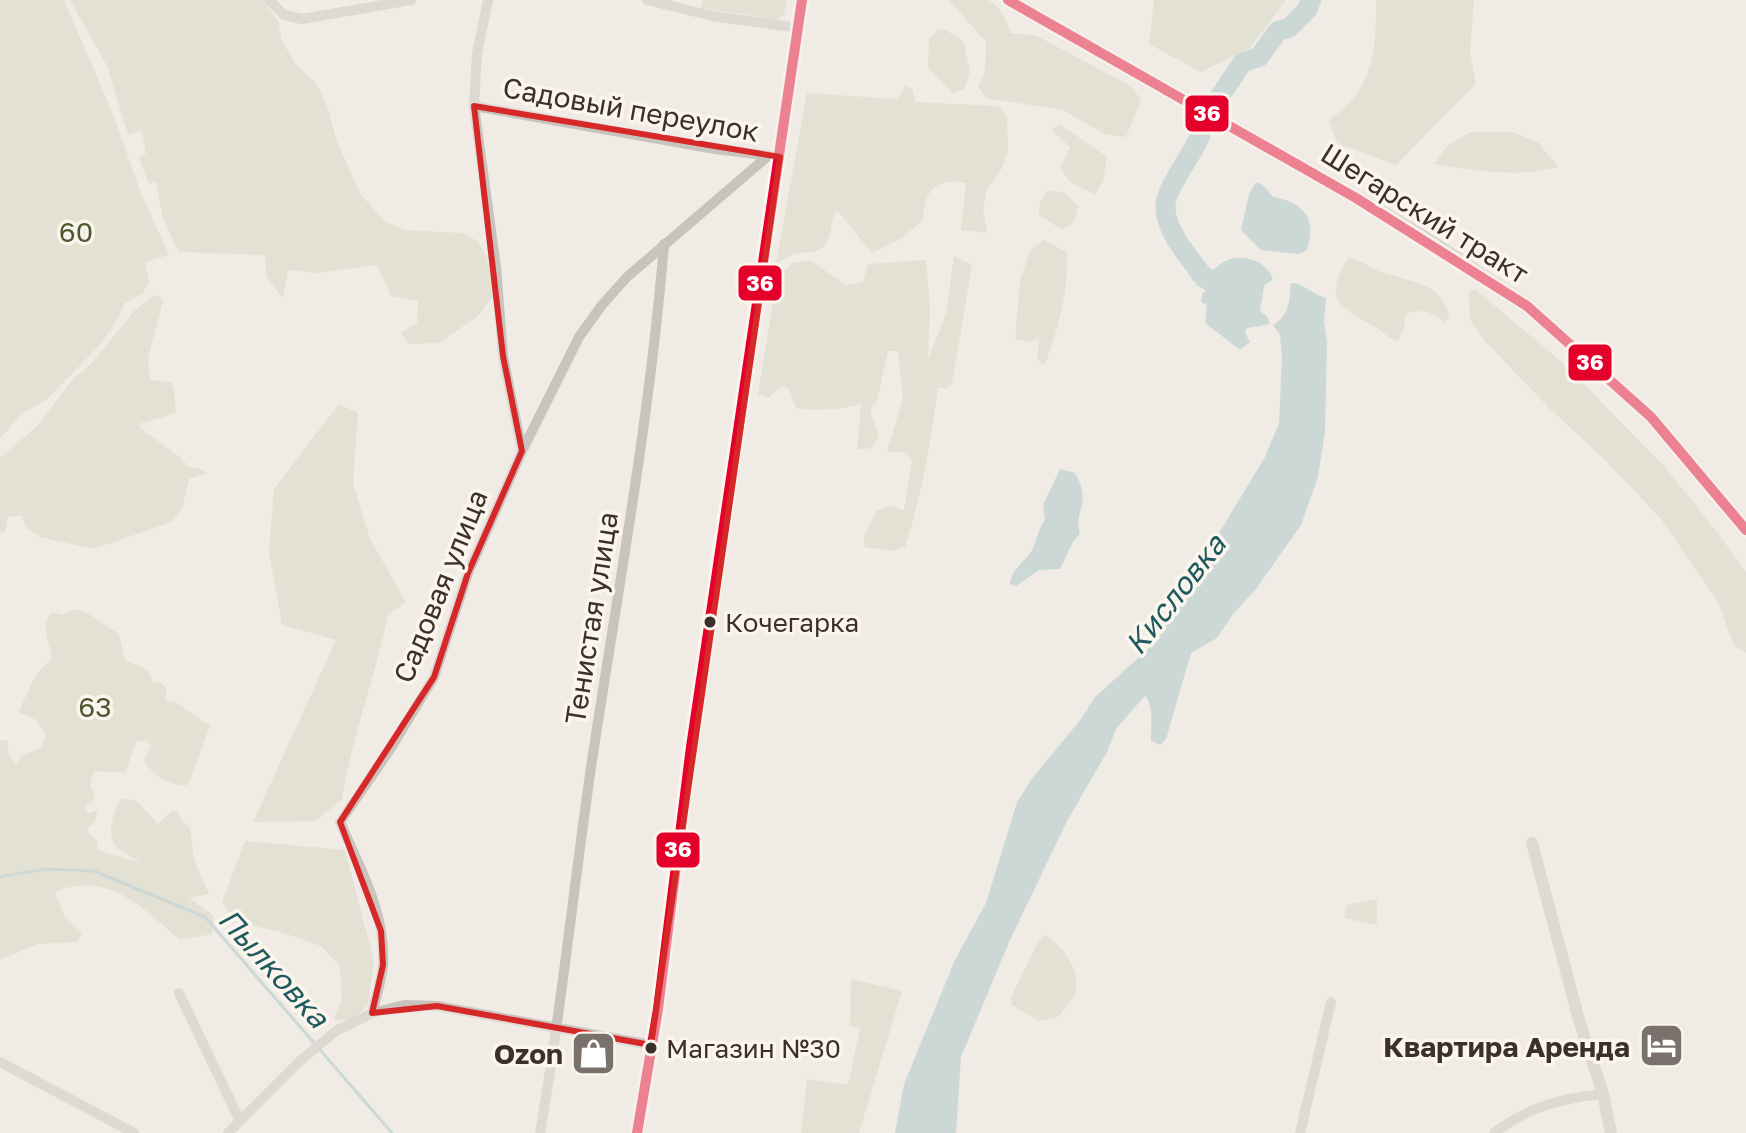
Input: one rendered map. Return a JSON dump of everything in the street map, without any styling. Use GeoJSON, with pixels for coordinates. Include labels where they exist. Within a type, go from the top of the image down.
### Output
{"type":"FeatureCollection","features":[{"type":"Feature","properties":{"kind":"main road","name":"Шегарский тракт"},"geometry":{"type":"LineString","coordinates":[[1008,0],[1356,198],[1527,306],[1651,417],[1746,530]]}},
{"type":"Feature","properties":{"kind":"street"},"geometry":{"type":"LineString","coordinates":[[269,0],[284,15],[302,19],[411,0]]}},
{"type":"Feature","properties":{"kind":"street"},"geometry":{"type":"LineString","coordinates":[[475,0],[488,1],[477,54],[474,106],[499,299],[503,356],[522,451]]}},
{"type":"Feature","properties":{"kind":"street"},"geometry":{"type":"LineString","coordinates":[[647,0],[712,16],[799,28]]}},
{"type":"Feature","properties":{"kind":"street"},"geometry":{"type":"LineString","coordinates":[[637,1133],[774,156],[802,0]]}},
{"type":"Feature","properties":{"kind":"street","name":"Садовый переулок"},"geometry":{"type":"LineString","coordinates":[[474,106],[686,145],[774,156]]}},
{"type":"Feature","properties":{"kind":"street"},"geometry":{"type":"LineString","coordinates":[[664,244],[774,156]]}},
{"type":"Feature","properties":{"kind":"street","name":"Садовая улица"},"geometry":{"type":"LineString","coordinates":[[372,1013],[383,965],[381,931],[373,898],[340,822],[391,748],[434,677],[468,573],[522,451],[579,337],[627,277],[664,244]]}},
{"type":"Feature","properties":{"kind":"street","name":"Тенистая улица"},"geometry":{"type":"LineString","coordinates":[[540,1133],[559,1029],[583,821],[643,443],[664,244]]}},
{"type":"Feature","properties":{"kind":"street"},"geometry":{"type":"LineString","coordinates":[[1532,843],[1579,1020],[1603,1094],[1611,1133]]}},
{"type":"Feature","properties":{"kind":"street"},"geometry":{"type":"LineString","coordinates":[[179,993],[239,1119]]}},
{"type":"Feature","properties":{"kind":"street"},"geometry":{"type":"LineString","coordinates":[[1300,1133],[1331,1002]]}},
{"type":"Feature","properties":{"kind":"street"},"geometry":{"type":"LineString","coordinates":[[228,1133],[239,1119],[336,1031],[372,1013],[404,1005],[437,1006],[651,1045]]}},
{"type":"Feature","properties":{"kind":"street"},"geometry":{"type":"LineString","coordinates":[[0,1062],[134,1133]]}},
{"type":"Feature","properties":{"kind":"street"},"geometry":{"type":"LineString","coordinates":[[1494,1133],[1519,1116],[1544,1105],[1603,1094]]}},
{"type":"Feature","properties":{"kind":"highlighted area"},"geometry":{"type":"Polygon","coordinates":[[[474,106],[780,157],[651,1045],[437,1006],[372,1013],[383,965],[381,931],[340,822],[434,677],[468,573],[522,451],[503,356],[474,106]]]}},
{"type":"Feature","properties":{"kind":"green space","name":"60"},"geometry":{"type":"Polygon","coordinates":[[[0,0],[64,0],[169,255],[145,262],[149,282],[143,293],[125,303],[100,345],[46,400],[22,413],[0,439],[0,0]]]}},
{"type":"Feature","properties":{"kind":"green space"},"geometry":{"type":"Polygon","coordinates":[[[70,0],[262,0],[278,21],[282,41],[296,65],[316,83],[328,108],[337,142],[361,195],[386,222],[404,230],[463,233],[477,241],[487,257],[495,294],[478,316],[439,343],[409,344],[401,333],[417,323],[418,301],[391,296],[377,265],[316,273],[288,270],[283,298],[266,277],[265,255],[180,252],[162,214],[156,182],[149,184],[139,158],[146,153],[142,131],[128,135],[107,66],[70,0]]]}},
{"type":"Feature","properties":{"kind":"green space"},"geometry":{"type":"Polygon","coordinates":[[[702,0],[787,0],[784,14],[778,20],[701,8],[702,0]]]}},
{"type":"Feature","properties":{"kind":"green space"},"geometry":{"type":"Polygon","coordinates":[[[949,0],[988,0],[1000,10],[1011,33],[1037,36],[1131,86],[1141,100],[1126,137],[1105,134],[1063,110],[986,98],[978,87],[985,72],[986,42],[949,0]]]}},
{"type":"Feature","properties":{"kind":"green space"},"geometry":{"type":"Polygon","coordinates":[[[1154,0],[1286,0],[1250,48],[1201,72],[1149,44],[1154,0]]]}},
{"type":"Feature","properties":{"kind":"green space"},"geometry":{"type":"Polygon","coordinates":[[[1376,0],[1474,0],[1470,53],[1476,84],[1396,165],[1337,143],[1329,121],[1354,98],[1368,72],[1375,36],[1376,0]]]}},
{"type":"Feature","properties":{"kind":"green space"},"geometry":{"type":"Polygon","coordinates":[[[938,29],[963,41],[970,70],[965,88],[953,94],[928,67],[929,39],[938,29]]]}},
{"type":"Feature","properties":{"kind":"green space"},"geometry":{"type":"Polygon","coordinates":[[[905,86],[913,90],[915,102],[998,106],[1007,116],[1008,149],[1002,168],[987,190],[983,208],[987,233],[961,230],[966,183],[946,182],[933,188],[929,194],[923,220],[900,239],[872,253],[837,210],[824,246],[815,251],[793,254],[776,264],[807,93],[897,99],[905,86]]]}},
{"type":"Feature","properties":{"kind":"green space"},"geometry":{"type":"Polygon","coordinates":[[[1061,125],[1107,157],[1103,182],[1095,194],[1071,183],[1060,168],[1070,147],[1051,129],[1061,125]]]}},
{"type":"Feature","properties":{"kind":"green space"},"geometry":{"type":"Polygon","coordinates":[[[1469,132],[1513,132],[1538,142],[1558,167],[1511,173],[1434,164],[1446,147],[1469,132]]]}},
{"type":"Feature","properties":{"kind":"green space"},"geometry":{"type":"Polygon","coordinates":[[[1048,190],[1065,193],[1078,206],[1075,221],[1062,230],[1039,215],[1040,201],[1048,190]]]}},
{"type":"Feature","properties":{"kind":"green space"},"geometry":{"type":"Polygon","coordinates":[[[1044,240],[1067,252],[1062,310],[1045,365],[1037,360],[1039,338],[1029,342],[1015,339],[1020,281],[1030,251],[1044,240]]]}},
{"type":"Feature","properties":{"kind":"green space"},"geometry":{"type":"Polygon","coordinates":[[[954,256],[972,265],[952,384],[946,389],[938,387],[925,468],[905,547],[892,551],[865,547],[864,536],[876,511],[891,506],[904,510],[912,460],[906,453],[887,451],[903,399],[898,351],[888,351],[877,401],[870,410],[879,437],[872,448],[857,450],[861,404],[837,409],[804,409],[796,408],[789,389],[782,386],[768,398],[758,394],[777,278],[792,263],[810,260],[846,285],[863,282],[868,264],[926,260],[930,308],[928,360],[946,314],[954,256]]]}},
{"type":"Feature","properties":{"kind":"green space"},"geometry":{"type":"Polygon","coordinates":[[[1349,257],[1380,272],[1434,291],[1446,307],[1449,318],[1444,322],[1427,312],[1412,312],[1406,314],[1398,341],[1389,337],[1339,301],[1336,283],[1349,257]]]}},
{"type":"Feature","properties":{"kind":"green space"},"geometry":{"type":"Polygon","coordinates":[[[1475,289],[1563,363],[1665,467],[1717,532],[1746,572],[1746,653],[1734,646],[1718,602],[1661,519],[1486,342],[1470,320],[1469,292],[1475,289]]]}},
{"type":"Feature","properties":{"kind":"green space"},"geometry":{"type":"Polygon","coordinates":[[[159,295],[163,301],[148,358],[150,380],[171,382],[176,413],[139,424],[140,428],[189,467],[207,473],[189,479],[182,508],[172,522],[93,549],[40,537],[26,527],[22,516],[8,517],[5,532],[0,533],[0,458],[37,426],[74,378],[91,364],[134,311],[151,297],[159,295]]]}},
{"type":"Feature","properties":{"kind":"green space"},"geometry":{"type":"Polygon","coordinates":[[[339,404],[358,413],[353,483],[370,539],[406,602],[388,615],[342,799],[316,821],[253,822],[336,640],[282,625],[269,552],[274,489],[339,404]]]}},
{"type":"Feature","properties":{"kind":"green space","name":"63"},"geometry":{"type":"Polygon","coordinates":[[[76,609],[119,634],[125,660],[148,670],[153,682],[161,683],[167,689],[165,699],[171,703],[174,701],[210,726],[188,785],[174,784],[157,776],[144,760],[151,746],[146,740],[136,742],[125,773],[95,771],[91,779],[91,789],[95,793],[93,801],[86,806],[87,813],[98,810],[95,822],[88,828],[89,834],[98,842],[97,850],[140,863],[118,848],[112,837],[113,817],[121,799],[138,803],[158,824],[172,811],[177,811],[190,828],[194,860],[209,894],[189,898],[214,916],[212,934],[180,940],[124,896],[91,885],[74,886],[55,892],[64,915],[82,933],[77,942],[38,944],[0,960],[0,741],[7,740],[9,754],[16,765],[21,757],[41,747],[46,735],[36,720],[19,712],[36,676],[52,659],[46,634],[48,617],[52,612],[63,615],[76,609]]]}},
{"type":"Feature","properties":{"kind":"green space"},"geometry":{"type":"Polygon","coordinates":[[[245,841],[345,850],[374,961],[368,1005],[350,1021],[333,1019],[342,1000],[340,966],[321,946],[281,932],[236,922],[222,902],[245,841]]]}},
{"type":"Feature","properties":{"kind":"green space"},"geometry":{"type":"Polygon","coordinates":[[[1377,899],[1377,925],[1344,918],[1347,905],[1377,899]]]}},
{"type":"Feature","properties":{"kind":"green space"},"geometry":{"type":"Polygon","coordinates":[[[1045,935],[1059,946],[1070,961],[1076,987],[1073,999],[1058,1017],[1039,1021],[1012,1005],[1011,997],[1039,940],[1045,935]]]}},
{"type":"Feature","properties":{"kind":"green space"},"geometry":{"type":"Polygon","coordinates":[[[851,979],[902,991],[859,1133],[801,1133],[807,1079],[848,1085],[860,1029],[850,1026],[851,979]]]}},
{"type":"Feature","properties":{"kind":"water"},"geometry":{"type":"Polygon","coordinates":[[[1256,182],[1273,197],[1301,208],[1309,222],[1306,251],[1298,254],[1261,250],[1241,230],[1249,194],[1256,182]]]}},
{"type":"Feature","properties":{"kind":"water"},"geometry":{"type":"Polygon","coordinates":[[[1189,258],[1198,259],[1212,270],[1228,260],[1249,259],[1261,264],[1270,273],[1273,279],[1264,286],[1260,311],[1267,316],[1270,324],[1247,328],[1245,333],[1250,342],[1240,350],[1205,323],[1207,305],[1201,302],[1204,286],[1192,280],[1189,258]]]}},
{"type":"Feature","properties":{"kind":"water"},"geometry":{"type":"Polygon","coordinates":[[[1291,283],[1326,298],[1325,431],[1318,477],[1301,525],[1217,638],[1191,653],[1166,739],[1160,745],[1151,741],[1149,702],[1132,683],[1126,692],[1121,717],[1107,752],[1067,821],[1010,940],[961,1057],[956,1133],[895,1133],[904,1084],[955,960],[986,903],[1017,802],[1094,698],[1160,638],[1163,622],[1178,596],[1191,593],[1198,586],[1201,563],[1265,457],[1279,423],[1282,357],[1280,335],[1273,325],[1286,312],[1291,283]]]}},
{"type":"Feature","properties":{"kind":"water"},"geometry":{"type":"Polygon","coordinates":[[[1060,469],[1075,473],[1080,483],[1083,499],[1080,534],[1060,569],[1039,570],[1016,586],[1010,584],[1016,570],[1034,547],[1045,520],[1043,505],[1060,469]]]}},
{"type":"Feature","properties":{"kind":"waterway","name":"Кисловка"},"geometry":{"type":"LineString","coordinates":[[1220,96],[1243,62],[1259,57],[1278,31],[1290,27],[1307,10],[1311,0]]}},
{"type":"Feature","properties":{"kind":"waterway","name":"Кисловка"},"geometry":{"type":"LineString","coordinates":[[1200,136],[1170,189],[1165,207],[1177,240],[1205,279]]}},
{"type":"Feature","properties":{"kind":"waterway","name":"Кисловка"},"geometry":{"type":"LineString","coordinates":[[1107,724],[1157,667]]}},
{"type":"Feature","properties":{"kind":"waterway","name":"Пылковка"},"geometry":{"type":"LineString","coordinates":[[0,877],[45,869],[94,871],[205,917],[392,1133]]}},
{"type":"Feature","properties":{"kind":"transit line","name":"36"},"geometry":{"type":"LineString","coordinates":[[637,1133],[658,1009],[691,747],[802,0]]}},
{"type":"Feature","properties":{"kind":"transit line","name":"36"},"geometry":{"type":"LineString","coordinates":[[1008,0],[1356,198],[1527,306],[1651,417],[1746,530]]}},
{"type":"Feature","properties":{"kind":"place","name":"Кочегарка"},"geometry":{"type":"Point","coordinates":[710,622]}},
{"type":"Feature","properties":{"kind":"place","name":"Квартира Аренда"},"geometry":{"type":"Point","coordinates":[1661,1046]}},
{"type":"Feature","properties":{"kind":"place","name":"Магазин №30"},"geometry":{"type":"Point","coordinates":[651,1048]}},
{"type":"Feature","properties":{"kind":"place","name":"Ozon"},"geometry":{"type":"Point","coordinates":[594,1053]}}]}
